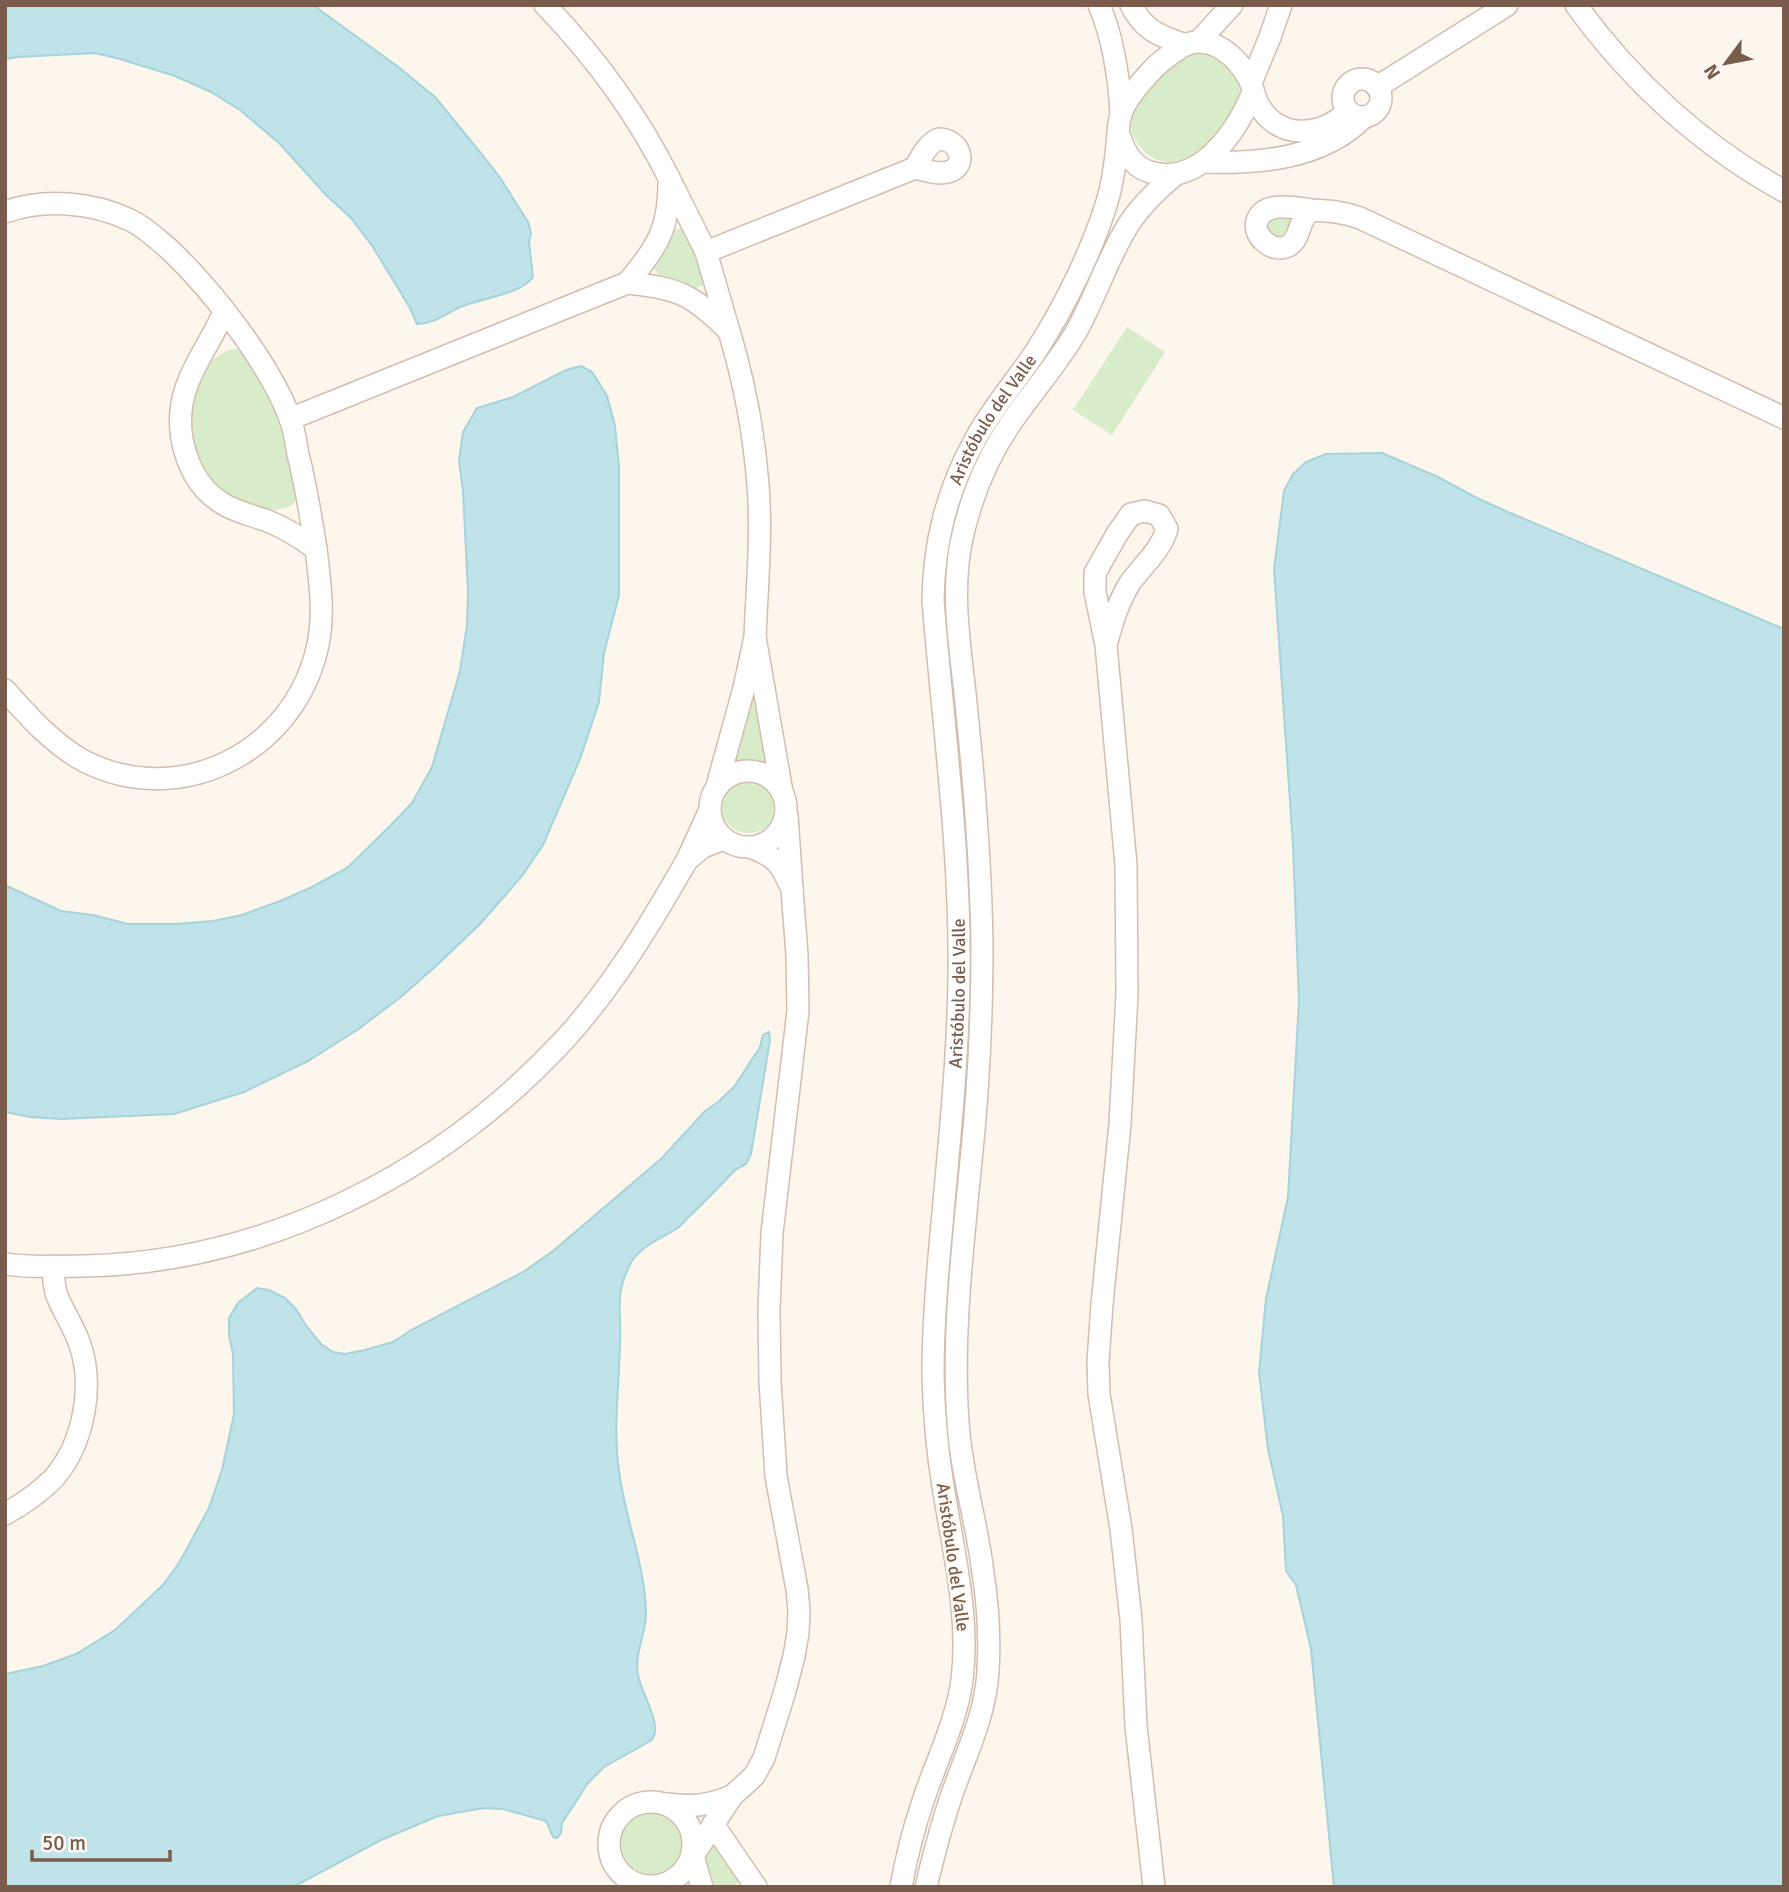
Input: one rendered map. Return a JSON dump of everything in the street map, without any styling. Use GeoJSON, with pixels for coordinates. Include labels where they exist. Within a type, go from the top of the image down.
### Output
{"type":"FeatureCollection","features":[{"type":"Feature","properties":{"kind":"street"},"geometry":{"type":"LineString","coordinates":[[5,1264],[118,1265],[164,1260],[209,1250],[252,1239],[337,1207],[418,1162],[501,1100],[565,1039],[615,978],[652,921],[687,860],[709,812],[744,688],[755,637],[758,487],[744,385],[706,251],[670,178],[625,101],[545,5]]}},
{"type":"Feature","properties":{"kind":"street"},"geometry":{"type":"LineString","coordinates":[[1099,5],[1112,43],[1119,85],[1123,148],[1131,160],[1144,170],[1175,175],[1203,162],[1217,150],[1248,105],[1281,5]]}},
{"type":"Feature","properties":{"kind":"street"},"geometry":{"type":"LineString","coordinates":[[1131,5],[1136,16],[1157,35],[1192,44],[1209,44],[1225,50],[1241,66],[1258,104],[1266,115],[1288,129],[1314,131],[1340,118],[1376,111],[1380,93],[1377,87],[1367,80],[1355,80],[1343,94],[1343,100],[1356,114]]}},
{"type":"Feature","properties":{"kind":"street"},"geometry":{"type":"LineString","coordinates":[[1120,122],[1134,91],[1146,77],[1164,59],[1192,44],[1232,5]]}},
{"type":"Feature","properties":{"kind":"street"},"geometry":{"type":"LineString","coordinates":[[1377,87],[1507,5]]}},
{"type":"Feature","properties":{"kind":"street"},"geometry":{"type":"LineString","coordinates":[[1576,5],[1637,78],[1684,123],[1729,158],[1784,191]]}},
{"type":"Feature","properties":{"kind":"street"},"geometry":{"type":"LineString","coordinates":[[1203,162],[1250,162],[1286,156],[1331,142],[1343,136],[1356,114]]}},
{"type":"Feature","properties":{"kind":"street","name":"Aristóbulo del Valle"},"geometry":{"type":"LineString","coordinates":[[901,1887],[922,1801],[952,1727],[962,1683],[965,1642],[942,1483],[933,1377],[934,1310],[956,1059],[959,976],[956,857],[933,600],[934,566],[940,525],[975,440],[1045,336],[1093,243],[1115,166],[1120,122]]}},
{"type":"Feature","properties":{"kind":"street"},"geometry":{"type":"LineString","coordinates":[[1286,156],[1288,129]]}},
{"type":"Feature","properties":{"kind":"street"},"geometry":{"type":"LineString","coordinates":[[706,251],[915,168]]}},
{"type":"Feature","properties":{"kind":"street","name":"Aristóbulo del Valle"},"geometry":{"type":"LineString","coordinates":[[926,1887],[946,1814],[980,1718],[988,1671],[988,1618],[983,1572],[962,1461],[957,1392],[958,1292],[976,1092],[982,947],[975,796],[957,620],[956,579],[960,546],[974,495],[999,440],[1075,335],[1128,224],[1152,195],[1175,175]]}},
{"type":"Feature","properties":{"kind":"street"},"geometry":{"type":"LineString","coordinates":[[290,419],[627,283],[647,260],[664,228],[670,203],[670,178]]}},
{"type":"Feature","properties":{"kind":"street"},"geometry":{"type":"LineString","coordinates":[[5,212],[38,204],[77,205],[104,210],[132,221],[159,241],[197,277],[248,342],[271,377],[290,419],[307,493],[321,589],[321,631],[317,650],[299,698],[260,742],[231,761],[197,774],[167,779],[134,776],[110,771],[84,761],[62,746],[5,690]]}},
{"type":"Feature","properties":{"kind":"street"},"geometry":{"type":"LineString","coordinates":[[1311,209],[1332,210],[1360,218],[1784,418]]}},
{"type":"Feature","properties":{"kind":"street"},"geometry":{"type":"LineString","coordinates":[[627,283],[655,286],[684,295],[711,313],[729,331]]}},
{"type":"Feature","properties":{"kind":"street"},"geometry":{"type":"LineString","coordinates":[[224,312],[186,388],[180,412],[181,439],[188,464],[215,499],[237,511],[292,531],[316,549]]}},
{"type":"Feature","properties":{"kind":"street"},"geometry":{"type":"LineString","coordinates":[[1106,645],[1116,609],[1130,584],[1164,539],[1167,528],[1159,515],[1145,511],[1131,514],[1095,573],[1095,592],[1106,645],[1126,865],[1127,993],[1120,1124],[1100,1328],[1099,1394],[1121,1529],[1131,1620],[1136,1726],[1154,1887]]}},
{"type":"Feature","properties":{"kind":"street"},"geometry":{"type":"LineString","coordinates":[[692,1856],[732,1796],[754,1776],[764,1758],[791,1668],[798,1633],[797,1589],[776,1476],[769,1381],[772,1233],[797,1011],[797,955],[784,801],[755,637]]}},
{"type":"Feature","properties":{"kind":"street"},"geometry":{"type":"LineString","coordinates":[[709,812],[717,832],[733,845],[743,848],[753,848],[773,839],[785,820],[784,801],[775,782],[764,774],[738,772],[726,777],[717,786]]}},
{"type":"Feature","properties":{"kind":"street"},"geometry":{"type":"LineString","coordinates":[[687,860],[703,847],[724,839]]}},
{"type":"Feature","properties":{"kind":"street"},"geometry":{"type":"LineString","coordinates":[[753,848],[769,854],[776,861],[792,889]]}},
{"type":"Feature","properties":{"kind":"street"},"geometry":{"type":"LineString","coordinates":[[5,1514],[39,1492],[55,1476],[78,1433],[85,1409],[87,1383],[84,1359],[79,1341],[56,1293],[52,1266]]}},
{"type":"Feature","properties":{"kind":"street"},"geometry":{"type":"LineString","coordinates":[[610,1887],[611,1828],[628,1808],[653,1801],[693,1807],[732,1796]]}},
{"type":"Feature","properties":{"kind":"street"},"geometry":{"type":"LineString","coordinates":[[610,1854],[623,1876],[645,1887],[658,1887],[680,1877],[692,1856],[692,1830],[677,1810],[666,1804]]}},
{"type":"Feature","properties":{"kind":"street"},"geometry":{"type":"LineString","coordinates":[[713,1824],[756,1887]]}},
{"type":"Feature","properties":{"kind":"street"},"geometry":{"type":"LineString","coordinates":[[692,1856],[702,1887]]}},
{"type":"Feature","properties":{"kind":"green space"},"geometry":{"type":"Polygon","coordinates":[[[1195,52],[1215,55],[1230,66],[1238,83],[1239,100],[1229,120],[1200,149],[1179,161],[1155,159],[1141,148],[1132,134],[1131,115],[1145,91],[1180,59],[1195,52]]]}},
{"type":"Feature","properties":{"kind":"green space"},"geometry":{"type":"Polygon","coordinates":[[[1290,216],[1293,219],[1293,232],[1279,240],[1268,232],[1267,223],[1270,218],[1290,216]]]}},
{"type":"Feature","properties":{"kind":"green space"},"geometry":{"type":"Polygon","coordinates":[[[683,228],[689,233],[706,277],[702,286],[696,288],[660,277],[654,269],[666,237],[683,228]]]}},
{"type":"Feature","properties":{"kind":"green space"},"geometry":{"type":"Polygon","coordinates":[[[1127,327],[1165,352],[1112,435],[1073,410],[1127,327]]]}},
{"type":"Feature","properties":{"kind":"green space"},"geometry":{"type":"Polygon","coordinates":[[[236,349],[248,354],[261,374],[293,449],[299,498],[289,507],[274,510],[249,506],[217,486],[194,453],[188,417],[196,384],[211,361],[225,351],[236,349]]]}},
{"type":"Feature","properties":{"kind":"green space"},"geometry":{"type":"Polygon","coordinates":[[[752,672],[770,767],[754,760],[733,762],[752,672]]]}},
{"type":"Feature","properties":{"kind":"green space"},"geometry":{"type":"Polygon","coordinates":[[[749,775],[765,780],[773,788],[778,804],[773,820],[765,828],[749,833],[733,828],[725,820],[720,804],[725,788],[733,780],[749,775]]]}},
{"type":"Feature","properties":{"kind":"green space"},"geometry":{"type":"Polygon","coordinates":[[[658,1808],[676,1817],[683,1828],[683,1854],[676,1865],[665,1872],[646,1874],[628,1865],[621,1854],[619,1835],[628,1817],[639,1810],[658,1808]]]}},
{"type":"Feature","properties":{"kind":"green space"},"geometry":{"type":"Polygon","coordinates":[[[711,1844],[718,1848],[740,1882],[732,1887],[712,1887],[705,1860],[706,1847],[711,1844]]]}},
{"type":"Feature","properties":{"kind":"water"},"geometry":{"type":"Polygon","coordinates":[[[5,5],[313,5],[435,97],[481,153],[528,222],[533,277],[508,293],[466,305],[433,321],[417,324],[373,247],[351,218],[326,195],[279,143],[240,110],[211,92],[175,76],[95,53],[5,59],[5,5]]]}},
{"type":"Feature","properties":{"kind":"water"},"geometry":{"type":"Polygon","coordinates":[[[581,366],[592,372],[607,396],[615,426],[619,467],[619,595],[604,653],[599,702],[580,759],[543,845],[522,876],[480,924],[402,996],[360,1028],[308,1061],[244,1092],[174,1114],[61,1119],[5,1112],[5,885],[61,911],[93,915],[128,924],[175,924],[242,915],[312,887],[347,868],[412,803],[432,767],[460,671],[467,625],[468,591],[459,461],[463,432],[477,408],[513,397],[566,370],[581,366]]]}},
{"type":"Feature","properties":{"kind":"water"},"geometry":{"type":"Polygon","coordinates":[[[1382,453],[1508,512],[1784,629],[1784,1887],[1334,1887],[1311,1649],[1296,1585],[1286,1571],[1283,1516],[1268,1449],[1259,1372],[1266,1299],[1288,1197],[1299,1001],[1293,845],[1274,569],[1284,491],[1293,474],[1306,462],[1326,454],[1382,453]]]}},
{"type":"Feature","properties":{"kind":"water"},"geometry":{"type":"Polygon","coordinates":[[[769,1032],[770,1040],[751,1154],[746,1164],[735,1170],[679,1227],[637,1255],[626,1273],[620,1293],[617,1455],[645,1595],[646,1613],[637,1667],[655,1726],[652,1740],[604,1767],[588,1783],[562,1823],[561,1833],[557,1838],[553,1837],[546,1821],[503,1809],[484,1808],[438,1816],[381,1840],[293,1887],[5,1887],[5,1674],[43,1666],[76,1654],[115,1630],[163,1585],[179,1563],[209,1508],[222,1470],[234,1414],[233,1354],[229,1318],[238,1303],[257,1288],[269,1290],[285,1298],[321,1344],[333,1352],[345,1354],[393,1342],[523,1272],[553,1251],[662,1158],[705,1111],[734,1087],[760,1047],[763,1035],[769,1032]]]}}]}
